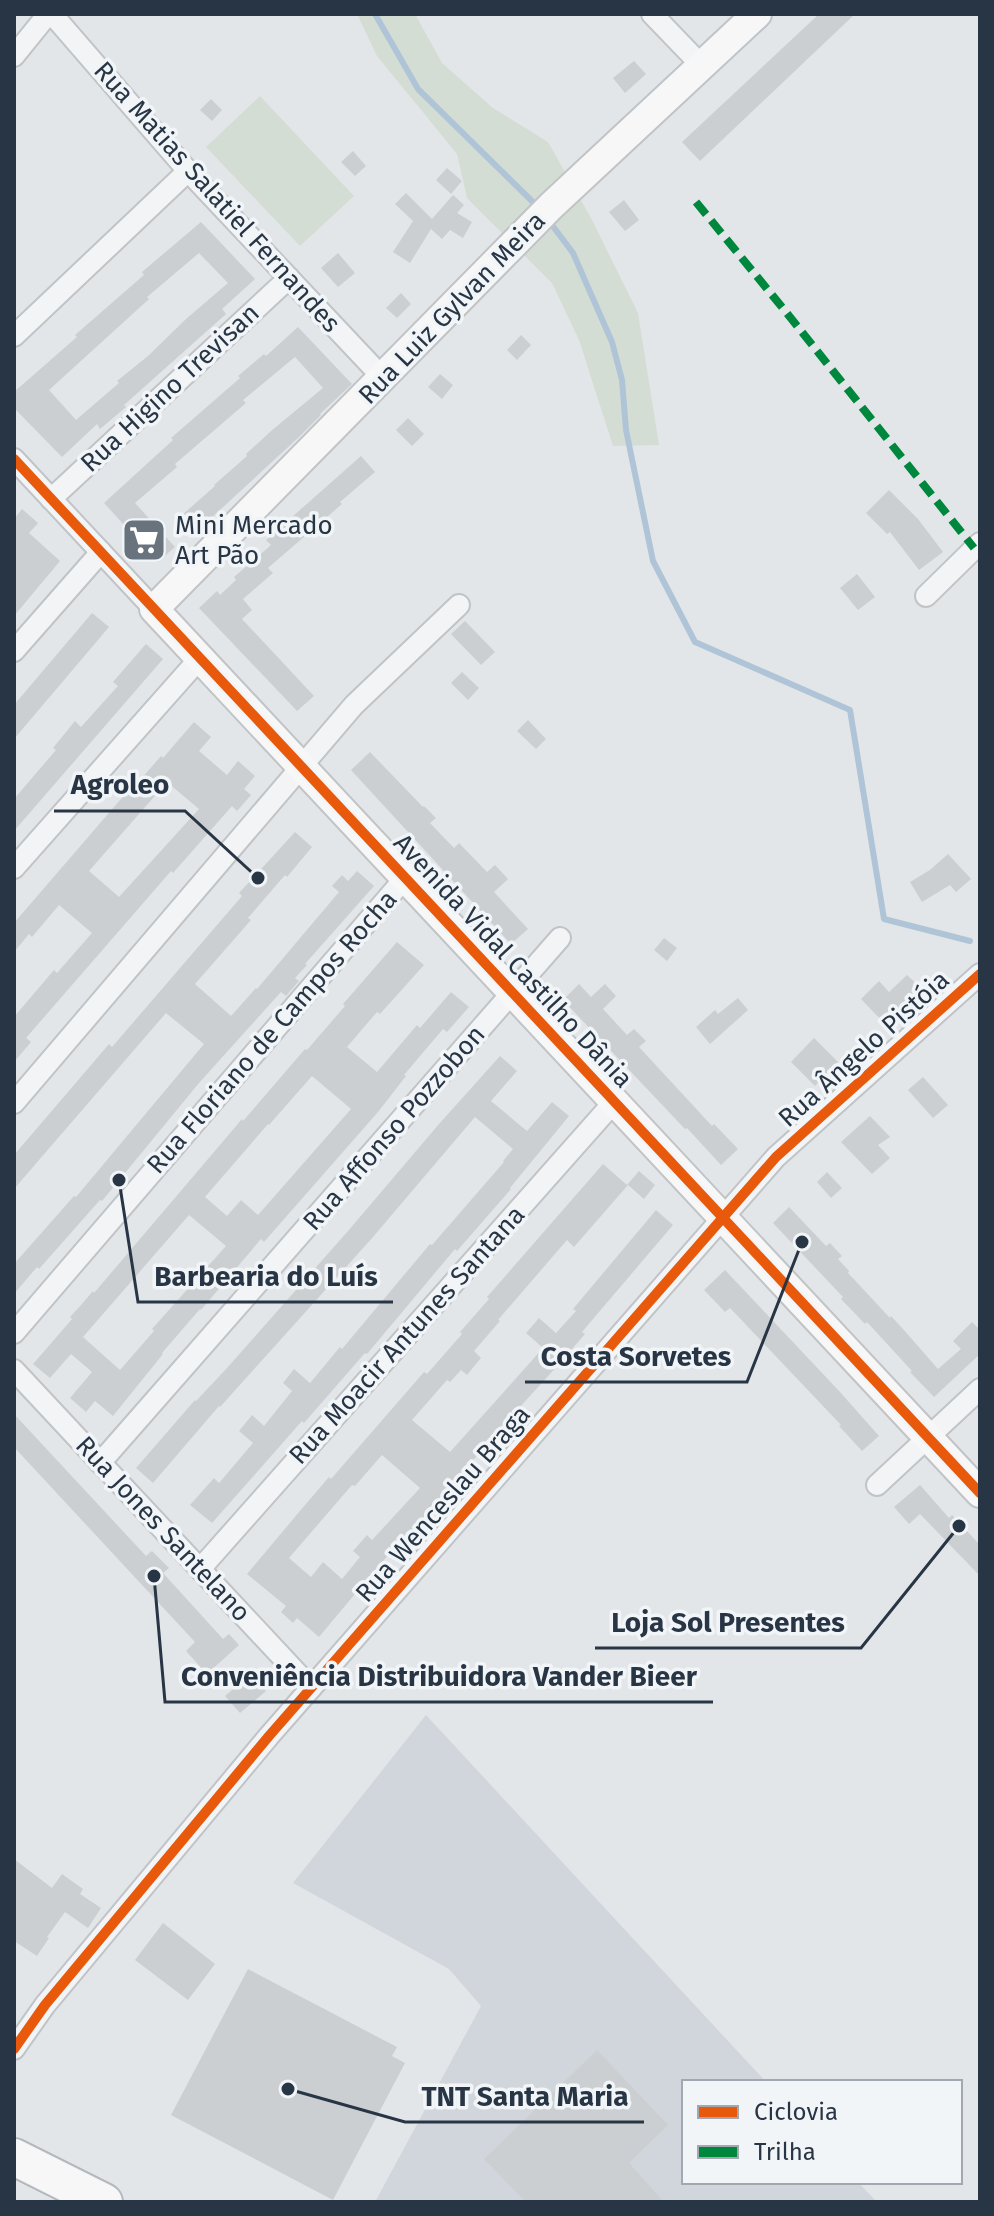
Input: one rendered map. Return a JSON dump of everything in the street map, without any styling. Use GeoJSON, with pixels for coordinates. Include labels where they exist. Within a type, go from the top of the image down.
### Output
{"type":"FeatureCollection","features":[{"type":"Feature","properties":{"kind":"highway"},"geometry":{"type":"LineString","coordinates":[[14,2157],[104,2202]]}},
{"type":"Feature","properties":{"kind":"street"},"geometry":{"type":"LineString","coordinates":[[14,56],[50,14]]}},
{"type":"Feature","properties":{"kind":"street","name":"Rua Matias Salatiel Fernandes"},"geometry":{"type":"LineString","coordinates":[[50,14],[188,171],[383,378]]}},
{"type":"Feature","properties":{"kind":"street"},"geometry":{"type":"LineString","coordinates":[[652,14],[702,66]]}},
{"type":"Feature","properties":{"kind":"street","name":"Rua Luiz Gylvan Meira"},"geometry":{"type":"LineString","coordinates":[[154,609],[551,206],[757,14]]}},
{"type":"Feature","properties":{"kind":"street"},"geometry":{"type":"LineString","coordinates":[[14,336],[188,171]]}},
{"type":"Feature","properties":{"kind":"street","name":"Rua Higino Trevisan"},"geometry":{"type":"LineString","coordinates":[[51,499],[289,278]]}},
{"type":"Feature","properties":{"kind":"street","name":"Avenida Vidal Castilho Dânia"},"geometry":{"type":"LineString","coordinates":[[14,459],[980,1493]]}},
{"type":"Feature","properties":{"kind":"street"},"geometry":{"type":"LineString","coordinates":[[926,596],[978,549]]}},
{"type":"Feature","properties":{"kind":"street"},"geometry":{"type":"LineString","coordinates":[[14,651],[101,552]]}},
{"type":"Feature","properties":{"kind":"street"},"geometry":{"type":"LineString","coordinates":[[14,1103],[354,705],[459,605]]}},
{"type":"Feature","properties":{"kind":"street"},"geometry":{"type":"LineString","coordinates":[[14,868],[200,658]]}},
{"type":"Feature","properties":{"kind":"street","name":"Rua Floriano de Campos Rocha"},"geometry":{"type":"LineString","coordinates":[[14,1333],[405,878]]}},
{"type":"Feature","properties":{"kind":"street","name":"Rua Affonso Pozzobon"},"geometry":{"type":"LineString","coordinates":[[100,1463],[560,938]]}},
{"type":"Feature","properties":{"kind":"street","name":"Rua Ângelo Pistóia"},"geometry":{"type":"LineString","coordinates":[[776,1157],[980,974]]}},
{"type":"Feature","properties":{"kind":"street","name":"Rua Moacir Antunes Santana"},"geometry":{"type":"LineString","coordinates":[[200,1569],[614,1102]]}},
{"type":"Feature","properties":{"kind":"street","name":"Rua Wenceslau Braga"},"geometry":{"type":"LineString","coordinates":[[14,2049],[45,2005],[269,1736],[776,1157]]}},
{"type":"Feature","properties":{"kind":"street","name":"Rua Jones Santelano"},"geometry":{"type":"LineString","coordinates":[[14,1370],[311,1688]]}},
{"type":"Feature","properties":{"kind":"street"},"geometry":{"type":"LineString","coordinates":[[877,1485],[980,1389]]}},
{"type":"Feature","properties":{"kind":"shaded area"},"geometry":{"type":"Polygon","coordinates":[[[357,14],[415,14],[442,63],[493,108],[548,142],[591,218],[638,313],[659,445],[613,446],[579,340],[552,283],[467,198],[457,154],[377,56],[357,14]]]}},
{"type":"Feature","properties":{"kind":"shaded area"},"geometry":{"type":"Polygon","coordinates":[[[260,96],[354,196],[300,246],[206,147],[260,96]]]}},
{"type":"Feature","properties":{"kind":"shaded area"},"geometry":{"type":"Polygon","coordinates":[[[426,1715],[764,2080],[682,2080],[682,2184],[860,2184],[877,2202],[375,2202],[481,2006],[449,1969],[293,1883],[426,1715]]]}},
{"type":"Feature","properties":{"kind":"building"},"geometry":{"type":"Polygon","coordinates":[[[819,14],[855,14],[700,161],[682,142],[819,14]]]}},
{"type":"Feature","properties":{"kind":"building"},"geometry":{"type":"Polygon","coordinates":[[[634,61],[646,74],[625,93],[613,78],[634,61]]]}},
{"type":"Feature","properties":{"kind":"building"},"geometry":{"type":"Polygon","coordinates":[[[211,99],[222,110],[212,121],[200,110],[211,99]]]}},
{"type":"Feature","properties":{"kind":"building"},"geometry":{"type":"Polygon","coordinates":[[[353,151],[366,166],[355,176],[341,162],[353,151]]]}},
{"type":"Feature","properties":{"kind":"building"},"geometry":{"type":"Polygon","coordinates":[[[447,168],[462,181],[451,194],[436,180],[447,168]]]}},
{"type":"Feature","properties":{"kind":"building"},"geometry":{"type":"Polygon","coordinates":[[[406,193],[432,219],[453,195],[464,205],[457,213],[472,222],[463,238],[450,230],[442,239],[431,229],[410,263],[393,252],[413,221],[395,204],[406,193]]]}},
{"type":"Feature","properties":{"kind":"building"},"geometry":{"type":"Polygon","coordinates":[[[624,200],[639,220],[625,231],[609,212],[624,200]]]}},
{"type":"Feature","properties":{"kind":"building"},"geometry":{"type":"Polygon","coordinates":[[[201,222],[255,279],[222,309],[226,314],[124,405],[126,407],[100,429],[97,424],[62,457],[14,408],[14,392],[144,275],[142,272],[201,222]],[[199,253],[147,297],[149,299],[49,390],[76,420],[228,283],[199,253]]]}},
{"type":"Feature","properties":{"kind":"building"},"geometry":{"type":"Polygon","coordinates":[[[338,253],[355,273],[338,287],[321,268],[338,253]]]}},
{"type":"Feature","properties":{"kind":"building"},"geometry":{"type":"Polygon","coordinates":[[[401,293],[411,304],[397,318],[386,308],[401,293]]]}},
{"type":"Feature","properties":{"kind":"building"},"geometry":{"type":"Polygon","coordinates":[[[298,327],[352,384],[196,532],[182,515],[271,431],[323,388],[295,357],[243,400],[246,403],[135,503],[175,547],[158,562],[104,503],[173,440],[171,438],[240,378],[238,376],[298,327]]]}},
{"type":"Feature","properties":{"kind":"building"},"geometry":{"type":"Polygon","coordinates":[[[521,335],[531,345],[517,360],[507,350],[521,335]]]}},
{"type":"Feature","properties":{"kind":"building"},"geometry":{"type":"Polygon","coordinates":[[[440,374],[453,385],[442,399],[428,387],[440,374]]]}},
{"type":"Feature","properties":{"kind":"building"},"geometry":{"type":"Polygon","coordinates":[[[408,418],[424,434],[412,446],[396,430],[408,418]]]}},
{"type":"Feature","properties":{"kind":"building"},"geometry":{"type":"Polygon","coordinates":[[[361,456],[375,472],[268,568],[273,573],[243,599],[252,610],[242,619],[314,696],[297,711],[199,608],[217,591],[220,595],[236,580],[234,577],[271,545],[266,540],[361,456]]]}},
{"type":"Feature","properties":{"kind":"building"},"geometry":{"type":"Polygon","coordinates":[[[889,490],[918,519],[943,552],[919,570],[890,532],[887,534],[866,513],[889,490]]]}},
{"type":"Feature","properties":{"kind":"building"},"geometry":{"type":"Polygon","coordinates":[[[22,509],[38,523],[29,533],[60,561],[14,616],[14,519],[22,509]]]}},
{"type":"Feature","properties":{"kind":"building"},"geometry":{"type":"Polygon","coordinates":[[[857,574],[875,597],[858,610],[840,588],[857,574]]]}},
{"type":"Feature","properties":{"kind":"building"},"geometry":{"type":"Polygon","coordinates":[[[92,613],[109,627],[14,739],[14,705],[92,613]]]}},
{"type":"Feature","properties":{"kind":"building"},"geometry":{"type":"Polygon","coordinates":[[[465,621],[495,652],[481,665],[451,634],[465,621]]]}},
{"type":"Feature","properties":{"kind":"building"},"geometry":{"type":"Polygon","coordinates":[[[146,644],[163,659],[14,831],[14,799],[56,750],[53,748],[75,721],[81,727],[118,686],[113,682],[146,644]]]}},
{"type":"Feature","properties":{"kind":"building"},"geometry":{"type":"Polygon","coordinates":[[[462,672],[479,688],[468,700],[451,683],[462,672]]]}},
{"type":"Feature","properties":{"kind":"building"},"geometry":{"type":"Polygon","coordinates":[[[528,720],[546,739],[536,749],[517,731],[528,720]]]}},
{"type":"Feature","properties":{"kind":"building"},"geometry":{"type":"Polygon","coordinates":[[[194,722],[211,737],[199,751],[227,775],[238,761],[255,776],[244,789],[251,795],[237,811],[232,806],[173,873],[171,871],[26,1038],[31,1042],[14,1062],[14,1017],[54,970],[57,973],[92,933],[59,905],[32,937],[29,934],[14,952],[14,923],[133,785],[161,756],[163,758],[194,722]],[[167,782],[89,871],[119,897],[199,809],[167,782]]]}},
{"type":"Feature","properties":{"kind":"building"},"geometry":{"type":"Polygon","coordinates":[[[370,752],[436,818],[430,823],[454,848],[459,843],[487,872],[495,865],[508,879],[494,892],[528,929],[511,944],[351,770],[370,752]]]}},
{"type":"Feature","properties":{"kind":"building"},"geometry":{"type":"Polygon","coordinates":[[[295,832],[312,847],[248,918],[251,920],[195,984],[231,1016],[339,892],[332,886],[342,875],[348,881],[357,871],[374,886],[305,964],[295,978],[299,981],[286,996],[281,992],[199,1083],[102,1201],[14,1294],[14,1264],[76,1197],[204,1044],[166,1013],[14,1189],[14,1155],[109,1044],[112,1047],[242,896],[239,893],[295,832]]]}},
{"type":"Feature","properties":{"kind":"building"},"geometry":{"type":"Polygon","coordinates":[[[948,854],[971,879],[956,892],[950,885],[922,902],[910,882],[948,854]]]}},
{"type":"Feature","properties":{"kind":"building"},"geometry":{"type":"Polygon","coordinates":[[[664,938],[677,948],[667,961],[654,950],[664,938]]]}},
{"type":"Feature","properties":{"kind":"building"},"geometry":{"type":"Polygon","coordinates":[[[397,942],[424,965],[347,1047],[377,1072],[417,1025],[420,1028],[451,992],[469,1007],[447,1032],[443,1029],[378,1112],[264,1242],[261,1239],[162,1353],[113,1416],[95,1401],[86,1412],[70,1398],[92,1372],[71,1354],[50,1378],[33,1364],[242,1119],[345,1006],[343,1004],[397,942]],[[312,1076],[205,1197],[227,1216],[241,1200],[258,1215],[351,1109],[312,1076]],[[189,1215],[83,1337],[120,1370],[226,1246],[189,1215]]]}},
{"type":"Feature","properties":{"kind":"building"},"geometry":{"type":"Polygon","coordinates":[[[907,975],[922,989],[888,1027],[861,999],[879,981],[889,992],[907,975]]]}},
{"type":"Feature","properties":{"kind":"building"},"geometry":{"type":"Polygon","coordinates":[[[579,984],[591,997],[605,984],[616,996],[603,1009],[627,1035],[634,1029],[646,1041],[639,1047],[712,1126],[714,1124],[738,1149],[721,1165],[563,1000],[579,984]]]}},
{"type":"Feature","properties":{"kind":"building"},"geometry":{"type":"Polygon","coordinates":[[[738,998],[748,1010],[710,1044],[696,1027],[715,1010],[718,1014],[738,998]]]}},
{"type":"Feature","properties":{"kind":"building"},"geometry":{"type":"Polygon","coordinates":[[[814,1038],[838,1062],[815,1086],[791,1062],[814,1038]]]}},
{"type":"Feature","properties":{"kind":"building"},"geometry":{"type":"Polygon","coordinates":[[[500,1056],[517,1071],[491,1101],[527,1131],[552,1102],[569,1116],[511,1189],[457,1251],[455,1249],[367,1354],[304,1423],[302,1421],[212,1523],[190,1505],[214,1478],[219,1483],[253,1443],[239,1431],[252,1415],[264,1426],[292,1391],[283,1383],[294,1369],[310,1383],[504,1162],[513,1149],[475,1117],[373,1237],[153,1483],[136,1468],[500,1056]]]}},
{"type":"Feature","properties":{"kind":"building"},"geometry":{"type":"Polygon","coordinates":[[[923,1077],[948,1105],[933,1118],[908,1090],[923,1077]]]}},
{"type":"Feature","properties":{"kind":"building"},"geometry":{"type":"Polygon","coordinates":[[[870,1116],[890,1137],[878,1145],[890,1158],[872,1174],[841,1142],[870,1116]]]}},
{"type":"Feature","properties":{"kind":"building"},"geometry":{"type":"Polygon","coordinates":[[[603,1164],[627,1185],[639,1171],[655,1185],[644,1199],[628,1185],[574,1247],[567,1240],[474,1351],[481,1358],[467,1375],[461,1370],[450,1382],[447,1380],[412,1420],[450,1452],[543,1348],[526,1333],[539,1318],[556,1333],[656,1210],[673,1225],[582,1332],[585,1334],[319,1637],[297,1618],[293,1623],[281,1612],[286,1606],[247,1574],[329,1477],[331,1479],[424,1372],[427,1374],[462,1334],[460,1332],[489,1299],[487,1297],[603,1164]],[[382,1455],[289,1558],[311,1577],[323,1562],[342,1579],[360,1557],[353,1551],[367,1535],[372,1540],[420,1488],[382,1455]]]}},
{"type":"Feature","properties":{"kind":"building"},"geometry":{"type":"Polygon","coordinates":[[[827,1172],[842,1188],[831,1198],[817,1182],[827,1172]]]}},
{"type":"Feature","properties":{"kind":"building"},"geometry":{"type":"Polygon","coordinates":[[[789,1207],[826,1246],[830,1243],[842,1256],[838,1259],[848,1273],[938,1369],[961,1349],[953,1341],[972,1322],[980,1330],[980,1354],[934,1397],[773,1223],[789,1207]]]}},
{"type":"Feature","properties":{"kind":"building"},"geometry":{"type":"Polygon","coordinates":[[[725,1270],[879,1436],[862,1451],[730,1308],[725,1312],[704,1290],[725,1270]]]}},
{"type":"Feature","properties":{"kind":"building"},"geometry":{"type":"Polygon","coordinates":[[[14,1414],[146,1556],[152,1551],[169,1568],[163,1573],[223,1639],[229,1634],[239,1645],[207,1674],[186,1651],[195,1642],[14,1447],[14,1414]]]}},
{"type":"Feature","properties":{"kind":"building"},"geometry":{"type":"Polygon","coordinates":[[[920,1485],[949,1518],[952,1515],[980,1545],[980,1576],[920,1514],[909,1524],[894,1507],[920,1485]]]}},
{"type":"Feature","properties":{"kind":"building"},"geometry":{"type":"Polygon","coordinates":[[[251,1674],[266,1691],[240,1713],[225,1696],[251,1674]]]}},
{"type":"Feature","properties":{"kind":"building"},"geometry":{"type":"Polygon","coordinates":[[[14,1859],[52,1888],[62,1874],[83,1889],[80,1894],[101,1908],[88,1928],[65,1912],[37,1956],[14,1941],[14,1859]]]}},
{"type":"Feature","properties":{"kind":"building"},"geometry":{"type":"Polygon","coordinates":[[[163,1923],[215,1964],[188,2000],[135,1960],[163,1923]]]}},
{"type":"Feature","properties":{"kind":"building"},"geometry":{"type":"Polygon","coordinates":[[[248,1969],[397,2047],[392,2056],[405,2063],[333,2200],[171,2115],[248,1969]]]}},
{"type":"Feature","properties":{"kind":"building"},"geometry":{"type":"Polygon","coordinates":[[[597,2050],[668,2125],[629,2163],[664,2202],[526,2202],[484,2159],[597,2050]]]}},
{"type":"Feature","properties":{"kind":"waterway"},"geometry":{"type":"LineString","coordinates":[[375,14],[418,89],[540,209]]}},
{"type":"Feature","properties":{"kind":"waterway"},"geometry":{"type":"LineString","coordinates":[[549,221],[573,253],[612,342],[622,380],[626,430],[653,561],[695,642],[850,710],[884,919],[970,941]]}},
{"type":"Feature","properties":{"kind":"marked path"},"geometry":{"type":"LineString","coordinates":[[696,202],[974,548]]}},
{"type":"Feature","properties":{"kind":"cycle path"},"geometry":{"type":"LineString","coordinates":[[14,459],[980,1493]]}},
{"type":"Feature","properties":{"kind":"cycle path"},"geometry":{"type":"LineString","coordinates":[[14,2049],[45,2005],[269,1736],[776,1157],[980,974]]}},
{"type":"Feature","properties":{"kind":"place","name":"Mini Mercado Art Pão"},"geometry":{"type":"Point","coordinates":[144,540]}},
{"type":"Feature","properties":{"kind":"place","name":"Agroleo"},"geometry":{"type":"Point","coordinates":[258,878]}},
{"type":"Feature","properties":{"kind":"place","name":"Barbearia do Luís"},"geometry":{"type":"Point","coordinates":[119,1180]}},
{"type":"Feature","properties":{"kind":"place","name":"Costa Sorvetes"},"geometry":{"type":"Point","coordinates":[802,1242]}},
{"type":"Feature","properties":{"kind":"place","name":"Loja Sol Presentes"},"geometry":{"type":"Point","coordinates":[959,1526]}},
{"type":"Feature","properties":{"kind":"place","name":"Conveniência Distribuidora Vander Bieer"},"geometry":{"type":"Point","coordinates":[154,1576]}},
{"type":"Feature","properties":{"kind":"place","name":"TNT Santa Maria"},"geometry":{"type":"Point","coordinates":[288,2089]}}]}
